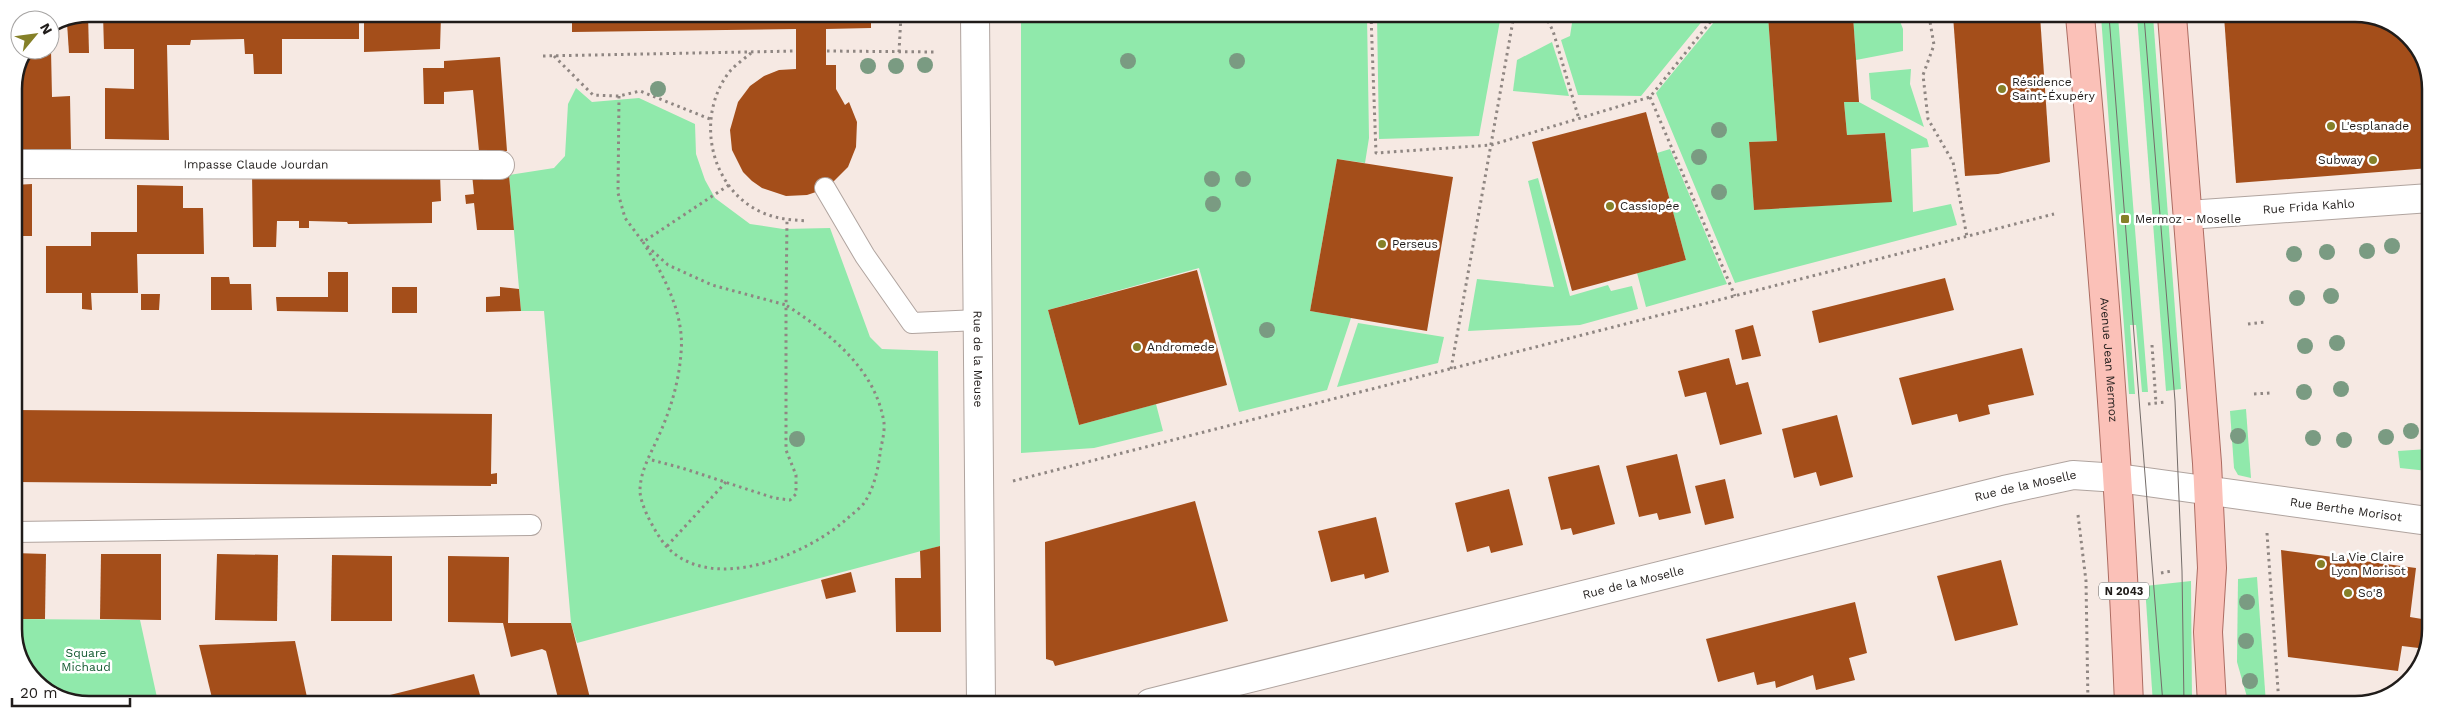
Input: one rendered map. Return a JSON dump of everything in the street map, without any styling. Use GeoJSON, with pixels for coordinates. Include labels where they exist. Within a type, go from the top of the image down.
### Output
{"type":"FeatureCollection","features":[{"type":"Feature","properties":{"kind":"main road","name":"Avenue Jean Mermoz"},"geometry":{"type":"LineString","coordinates":[[2081,22],[2098,216],[2118,478],[2129,696]]}},
{"type":"Feature","properties":{"kind":"main road"},"geometry":{"type":"LineString","coordinates":[[2172,22],[2208,492],[2212,568],[2208,632],[2212,696]]}},
{"type":"Feature","properties":{"kind":"street","name":"Rue de la Meuse"},"geometry":{"type":"LineString","coordinates":[[975,22],[982,696]]}},
{"type":"Feature","properties":{"kind":"street","name":"Impasse Claude Jourdan"},"geometry":{"type":"LineString","coordinates":[[22,164],[500,165]]}},
{"type":"Feature","properties":{"kind":"street","name":"Rue Frida Kahlo"},"geometry":{"type":"LineString","coordinates":[[2188,215],[2421,199]]}},
{"type":"Feature","properties":{"kind":"street","name":"Rue de la Moselle"},"geometry":{"type":"LineString","coordinates":[[1205,696],[2004,490],[2072,475],[2118,478],[2208,492]]}},
{"type":"Feature","properties":{"kind":"street","name":"Rue Berthe Morisot"},"geometry":{"type":"LineString","coordinates":[[2208,492],[2422,520]]}},
{"type":"Feature","properties":{"kind":"lane"},"geometry":{"type":"LineString","coordinates":[[825,188],[865,256],[912,323],[978,320]]}},
{"type":"Feature","properties":{"kind":"lane"},"geometry":{"type":"LineString","coordinates":[[23,532],[531,525]]}},
{"type":"Feature","properties":{"kind":"path"},"geometry":{"type":"LineString","coordinates":[[899,52],[901,22]]}},
{"type":"Feature","properties":{"kind":"path"},"geometry":{"type":"LineString","coordinates":[[1371,22],[1376,152],[1491,145],[1650,97],[1710,22]]}},
{"type":"Feature","properties":{"kind":"path"},"geometry":{"type":"LineString","coordinates":[[1451,369],[1513,22]]}},
{"type":"Feature","properties":{"kind":"path"},"geometry":{"type":"LineString","coordinates":[[1548,22],[1553,31],[1579,118]]}},
{"type":"Feature","properties":{"kind":"path"},"geometry":{"type":"LineString","coordinates":[[1929,22],[1934,45],[1923,75],[1928,119],[1952,162],[1967,237]]}},
{"type":"Feature","properties":{"kind":"path"},"geometry":{"type":"LineString","coordinates":[[543,56],[796,51]]}},
{"type":"Feature","properties":{"kind":"path"},"geometry":{"type":"LineString","coordinates":[[826,51],[935,52]]}},
{"type":"Feature","properties":{"kind":"path"},"geometry":{"type":"LineString","coordinates":[[752,52],[731,70],[717,93],[710,119],[711,147],[720,173],[737,194],[758,211],[787,220],[812,221]]}},
{"type":"Feature","properties":{"kind":"path"},"geometry":{"type":"LineString","coordinates":[[554,56],[593,95],[619,96],[640,91],[710,119]]}},
{"type":"Feature","properties":{"kind":"path"},"geometry":{"type":"LineString","coordinates":[[619,96],[618,193],[625,218],[643,242],[665,278],[679,323],[682,351],[674,397],[644,465],[640,491],[649,520],[667,546],[690,562],[729,570],[773,561],[804,548],[835,530],[866,501],[878,467],[884,425],[876,391],[861,368],[814,323],[786,305],[712,285],[668,265],[643,242]]}},
{"type":"Feature","properties":{"kind":"path"},"geometry":{"type":"LineString","coordinates":[[1650,97],[1735,296]]}},
{"type":"Feature","properties":{"kind":"path"},"geometry":{"type":"LineString","coordinates":[[643,242],[729,185]]}},
{"type":"Feature","properties":{"kind":"path"},"geometry":{"type":"LineString","coordinates":[[1011,482],[2054,214]]}},
{"type":"Feature","properties":{"kind":"path"},"geometry":{"type":"LineString","coordinates":[[648,459],[774,498],[790,500],[796,494],[796,475],[786,450],[787,220]]}},
{"type":"Feature","properties":{"kind":"path"},"geometry":{"type":"LineString","coordinates":[[2248,324],[2265,322]]}},
{"type":"Feature","properties":{"kind":"path"},"geometry":{"type":"LineString","coordinates":[[2152,344],[2156,403]]}},
{"type":"Feature","properties":{"kind":"path"},"geometry":{"type":"LineString","coordinates":[[2254,394],[2270,393]]}},
{"type":"Feature","properties":{"kind":"path"},"geometry":{"type":"LineString","coordinates":[[2148,404],[2165,402]]}},
{"type":"Feature","properties":{"kind":"path"},"geometry":{"type":"LineString","coordinates":[[667,546],[726,482]]}},
{"type":"Feature","properties":{"kind":"path"},"geometry":{"type":"LineString","coordinates":[[2078,515],[2086,581],[2088,696]]}},
{"type":"Feature","properties":{"kind":"path"},"geometry":{"type":"LineString","coordinates":[[2267,531],[2278,696]]}},
{"type":"Feature","properties":{"kind":"path"},"geometry":{"type":"LineString","coordinates":[[2161,573],[2172,571]]}},
{"type":"Feature","properties":{"kind":"green space"},"geometry":{"type":"Polygon","coordinates":[[[1021,22],[1367,22],[1369,138],[1365,163],[1337,159],[1310,311],[1351,318],[1327,390],[1239,412],[1199,268],[1048,310],[1079,425],[1156,404],[1163,431],[1094,448],[1021,453],[1021,22]]]}},
{"type":"Feature","properties":{"kind":"green space"},"geometry":{"type":"Polygon","coordinates":[[[1377,22],[1500,22],[1479,136],[1379,139],[1377,22]]]}},
{"type":"Feature","properties":{"kind":"green space"},"geometry":{"type":"Polygon","coordinates":[[[1702,22],[1641,96],[1578,95],[1561,40],[1570,36],[1572,23],[1702,22]]]}},
{"type":"Feature","properties":{"kind":"green space"},"geometry":{"type":"Polygon","coordinates":[[[1714,22],[1768,22],[1777,141],[1749,142],[1754,210],[1892,201],[1885,133],[1847,135],[1844,102],[1859,102],[1927,139],[1929,147],[1911,149],[1913,212],[1951,204],[1957,225],[1735,283],[1656,93],[1714,22]]]}},
{"type":"Feature","properties":{"kind":"green space"},"geometry":{"type":"Polygon","coordinates":[[[1853,22],[1900,22],[1903,29],[1903,51],[1856,60],[1853,22]]]}},
{"type":"Feature","properties":{"kind":"green space"},"geometry":{"type":"Polygon","coordinates":[[[2101,22],[2118,22],[2148,392],[2142,392],[2136,325],[2130,325],[2135,394],[2129,394],[2101,22]]]}},
{"type":"Feature","properties":{"kind":"green space"},"geometry":{"type":"Polygon","coordinates":[[[2137,22],[2153,22],[2181,389],[2166,391],[2137,22]]]}},
{"type":"Feature","properties":{"kind":"green space"},"geometry":{"type":"Polygon","coordinates":[[[1552,42],[1569,96],[1513,91],[1517,60],[1552,42]]]}},
{"type":"Feature","properties":{"kind":"green space"},"geometry":{"type":"Polygon","coordinates":[[[1911,69],[1910,84],[1924,127],[1871,99],[1869,73],[1911,69]]]}},
{"type":"Feature","properties":{"kind":"green space"},"geometry":{"type":"Polygon","coordinates":[[[576,88],[592,102],[639,98],[695,124],[696,154],[705,180],[715,198],[750,224],[783,229],[830,228],[870,337],[882,349],[938,351],[940,546],[577,643],[571,623],[544,311],[521,311],[509,175],[554,168],[565,156],[568,104],[576,88]]]}},
{"type":"Feature","properties":{"kind":"green space"},"geometry":{"type":"Polygon","coordinates":[[[1670,149],[1727,284],[1646,307],[1637,273],[1686,260],[1657,153],[1670,149]]]}},
{"type":"Feature","properties":{"kind":"green space"},"geometry":{"type":"Polygon","coordinates":[[[1538,178],[1570,296],[1608,285],[1611,291],[1632,286],[1638,309],[1580,325],[1468,331],[1477,279],[1554,287],[1528,181],[1538,178]]]}},
{"type":"Feature","properties":{"kind":"green space"},"geometry":{"type":"Polygon","coordinates":[[[1358,323],[1444,337],[1438,363],[1337,387],[1358,323]]]}},
{"type":"Feature","properties":{"kind":"green space"},"geometry":{"type":"Polygon","coordinates":[[[2246,409],[2251,478],[2238,475],[2234,468],[2230,411],[2246,409]]]}},
{"type":"Feature","properties":{"kind":"green space"},"geometry":{"type":"Polygon","coordinates":[[[2422,449],[2422,470],[2400,468],[2398,451],[2422,449]]]}},
{"type":"Feature","properties":{"kind":"green space"},"geometry":{"type":"Polygon","coordinates":[[[2257,577],[2265,696],[2247,696],[2237,662],[2238,579],[2257,577]]]}},
{"type":"Feature","properties":{"kind":"green space"},"geometry":{"type":"Polygon","coordinates":[[[2191,581],[2192,696],[2152,696],[2145,586],[2191,581]]]}},
{"type":"Feature","properties":{"kind":"green space","name":"Square Michaud"},"geometry":{"type":"Polygon","coordinates":[[[23,619],[140,620],[157,696],[90,696],[64,690],[45,679],[36,669],[26,650],[24,641],[23,619]]]}},
{"type":"Feature","properties":{"kind":"building"},"geometry":{"type":"Polygon","coordinates":[[[88,22],[89,53],[69,53],[67,27],[88,22]]]}},
{"type":"Feature","properties":{"kind":"building"},"geometry":{"type":"Polygon","coordinates":[[[103,22],[359,22],[359,39],[282,39],[282,74],[254,74],[253,54],[245,54],[244,39],[191,40],[190,45],[167,45],[169,140],[105,139],[105,88],[134,89],[134,49],[104,49],[103,22]]]}},
{"type":"Feature","properties":{"kind":"building"},"geometry":{"type":"Polygon","coordinates":[[[364,22],[441,22],[440,49],[364,52],[364,22]]]}},
{"type":"Feature","properties":{"kind":"building"},"geometry":{"type":"Polygon","coordinates":[[[572,22],[871,22],[871,28],[826,29],[826,65],[836,65],[836,89],[845,105],[849,102],[857,122],[856,147],[848,167],[830,185],[819,191],[807,195],[786,196],[762,188],[752,181],[743,172],[732,150],[730,130],[738,102],[750,86],[764,76],[779,70],[796,69],[796,29],[572,32],[572,22]]]}},
{"type":"Feature","properties":{"kind":"building"},"geometry":{"type":"Polygon","coordinates":[[[1564,22],[1686,22],[1686,23],[1564,22]]]}},
{"type":"Feature","properties":{"kind":"building"},"geometry":{"type":"Polygon","coordinates":[[[1768,22],[1853,22],[1859,102],[1844,102],[1847,135],[1885,133],[1892,202],[1754,210],[1749,142],[1777,141],[1768,22]]]}},
{"type":"Feature","properties":{"kind":"building","name":"Résidence Saint-Éxupéry"},"geometry":{"type":"Polygon","coordinates":[[[1953,22],[2040,22],[2050,162],[1998,174],[1965,176],[1953,22]]]}},
{"type":"Feature","properties":{"kind":"building","name":"L'esplanade"},"geometry":{"type":"Polygon","coordinates":[[[2224,22],[2363,23],[2384,29],[2405,45],[2416,64],[2420,77],[2421,169],[2236,183],[2224,22]]]}},
{"type":"Feature","properties":{"kind":"building"},"geometry":{"type":"Polygon","coordinates":[[[500,57],[507,151],[479,151],[473,90],[444,92],[444,104],[424,104],[423,68],[444,68],[444,61],[500,57]]]}},
{"type":"Feature","properties":{"kind":"building"},"geometry":{"type":"Polygon","coordinates":[[[30,60],[51,60],[52,97],[70,96],[71,149],[22,149],[22,90],[30,60]]]}},
{"type":"Feature","properties":{"kind":"building","name":"Cassiopée"},"geometry":{"type":"Polygon","coordinates":[[[1646,112],[1686,260],[1572,291],[1532,142],[1646,112]]]}},
{"type":"Feature","properties":{"kind":"building","name":"Perseus"},"geometry":{"type":"Polygon","coordinates":[[[1337,159],[1453,177],[1427,331],[1310,311],[1337,159]]]}},
{"type":"Feature","properties":{"kind":"building"},"geometry":{"type":"Polygon","coordinates":[[[252,173],[440,174],[441,201],[432,202],[432,223],[348,224],[347,222],[309,221],[309,228],[299,228],[299,221],[277,221],[276,247],[253,247],[252,173]]]}},
{"type":"Feature","properties":{"kind":"building"},"geometry":{"type":"Polygon","coordinates":[[[472,174],[509,175],[514,230],[477,230],[474,203],[466,204],[465,195],[474,194],[472,174]]]}},
{"type":"Feature","properties":{"kind":"building"},"geometry":{"type":"Polygon","coordinates":[[[32,184],[32,236],[22,236],[22,185],[32,184]]]}},
{"type":"Feature","properties":{"kind":"building"},"geometry":{"type":"Polygon","coordinates":[[[137,185],[183,186],[183,208],[203,208],[204,254],[137,254],[138,293],[91,293],[92,310],[82,309],[82,293],[46,293],[46,246],[91,246],[91,232],[137,232],[137,185]]]}},
{"type":"Feature","properties":{"kind":"building","name":"Andromede"},"geometry":{"type":"Polygon","coordinates":[[[1197,270],[1227,385],[1079,425],[1048,310],[1197,270]]]}},
{"type":"Feature","properties":{"kind":"building"},"geometry":{"type":"Polygon","coordinates":[[[328,272],[348,272],[348,312],[277,311],[276,297],[328,297],[328,272]]]}},
{"type":"Feature","properties":{"kind":"building"},"geometry":{"type":"Polygon","coordinates":[[[211,277],[229,277],[230,284],[251,284],[252,310],[211,310],[211,277]]]}},
{"type":"Feature","properties":{"kind":"building"},"geometry":{"type":"Polygon","coordinates":[[[1945,278],[1954,310],[1819,343],[1812,311],[1945,278]]]}},
{"type":"Feature","properties":{"kind":"building"},"geometry":{"type":"Polygon","coordinates":[[[392,287],[417,287],[417,313],[392,313],[392,287]]]}},
{"type":"Feature","properties":{"kind":"building"},"geometry":{"type":"Polygon","coordinates":[[[500,287],[519,289],[521,311],[486,312],[486,297],[500,296],[500,287]]]}},
{"type":"Feature","properties":{"kind":"building"},"geometry":{"type":"Polygon","coordinates":[[[141,294],[160,294],[159,310],[141,310],[141,294]]]}},
{"type":"Feature","properties":{"kind":"building"},"geometry":{"type":"Polygon","coordinates":[[[1753,325],[1761,356],[1742,360],[1735,330],[1753,325]]]}},
{"type":"Feature","properties":{"kind":"building"},"geometry":{"type":"Polygon","coordinates":[[[2022,348],[2034,395],[1988,405],[1990,414],[1959,422],[1957,414],[1912,425],[1899,378],[2022,348]]]}},
{"type":"Feature","properties":{"kind":"building"},"geometry":{"type":"Polygon","coordinates":[[[1729,358],[1736,385],[1748,382],[1762,434],[1720,445],[1706,392],[1685,397],[1678,371],[1729,358]]]}},
{"type":"Feature","properties":{"kind":"building"},"geometry":{"type":"Polygon","coordinates":[[[23,410],[492,414],[491,474],[497,473],[497,484],[491,484],[491,486],[23,482],[23,410]]]}},
{"type":"Feature","properties":{"kind":"building"},"geometry":{"type":"Polygon","coordinates":[[[1837,415],[1853,477],[1820,486],[1816,472],[1794,478],[1782,429],[1837,415]]]}},
{"type":"Feature","properties":{"kind":"building"},"geometry":{"type":"Polygon","coordinates":[[[1677,454],[1691,513],[1659,520],[1657,513],[1639,517],[1626,466],[1677,454]]]}},
{"type":"Feature","properties":{"kind":"building"},"geometry":{"type":"Polygon","coordinates":[[[1599,465],[1615,524],[1573,535],[1571,528],[1561,530],[1548,477],[1599,465]]]}},
{"type":"Feature","properties":{"kind":"building"},"geometry":{"type":"Polygon","coordinates":[[[1725,479],[1734,518],[1705,525],[1695,486],[1725,479]]]}},
{"type":"Feature","properties":{"kind":"building"},"geometry":{"type":"Polygon","coordinates":[[[1509,489],[1523,545],[1491,553],[1489,546],[1467,552],[1455,503],[1509,489]]]}},
{"type":"Feature","properties":{"kind":"building"},"geometry":{"type":"Polygon","coordinates":[[[1195,501],[1228,621],[1055,666],[1053,661],[1046,659],[1045,542],[1195,501]]]}},
{"type":"Feature","properties":{"kind":"building"},"geometry":{"type":"Polygon","coordinates":[[[1376,517],[1389,572],[1365,579],[1364,574],[1331,582],[1318,531],[1376,517]]]}},
{"type":"Feature","properties":{"kind":"building"},"geometry":{"type":"Polygon","coordinates":[[[940,546],[941,632],[896,632],[895,578],[921,578],[920,551],[940,546]]]}},
{"type":"Feature","properties":{"kind":"building","name":"So'8"},"geometry":{"type":"Polygon","coordinates":[[[2281,550],[2416,568],[2410,617],[2422,619],[2421,637],[2418,648],[2402,646],[2398,671],[2288,657],[2281,550]]]}},
{"type":"Feature","properties":{"kind":"building"},"geometry":{"type":"Polygon","coordinates":[[[23,553],[46,554],[45,619],[23,619],[23,553]]]}},
{"type":"Feature","properties":{"kind":"building"},"geometry":{"type":"Polygon","coordinates":[[[101,554],[161,554],[161,620],[100,619],[101,554]]]}},
{"type":"Feature","properties":{"kind":"building"},"geometry":{"type":"Polygon","coordinates":[[[217,554],[278,555],[277,621],[215,620],[217,554]]]}},
{"type":"Feature","properties":{"kind":"building"},"geometry":{"type":"Polygon","coordinates":[[[332,555],[392,556],[392,621],[331,621],[332,555]]]}},
{"type":"Feature","properties":{"kind":"building"},"geometry":{"type":"Polygon","coordinates":[[[448,556],[509,557],[508,623],[571,623],[589,696],[557,696],[546,651],[542,649],[511,657],[503,623],[448,622],[448,556]]]}},
{"type":"Feature","properties":{"kind":"building"},"geometry":{"type":"Polygon","coordinates":[[[2001,560],[2018,625],[1955,641],[1937,576],[2001,560]]]}},
{"type":"Feature","properties":{"kind":"building"},"geometry":{"type":"Polygon","coordinates":[[[851,572],[856,592],[826,599],[821,580],[851,572]]]}},
{"type":"Feature","properties":{"kind":"building"},"geometry":{"type":"Polygon","coordinates":[[[1855,602],[1867,653],[1849,658],[1855,680],[1816,690],[1813,675],[1776,688],[1775,681],[1757,685],[1754,672],[1718,682],[1706,639],[1855,602]]]}},
{"type":"Feature","properties":{"kind":"building"},"geometry":{"type":"Polygon","coordinates":[[[295,641],[307,696],[212,696],[199,645],[295,641]]]}},
{"type":"Feature","properties":{"kind":"building"},"geometry":{"type":"Polygon","coordinates":[[[474,674],[480,696],[386,696],[474,674]]]}},
{"type":"Feature","properties":{"kind":"tram line"},"geometry":{"type":"LineString","coordinates":[[2109,22],[2162,696]]}},
{"type":"Feature","properties":{"kind":"tram line"},"geometry":{"type":"LineString","coordinates":[[2144,22],[2175,401],[2182,571],[2184,696]]}},
{"type":"Feature","properties":{"kind":"place","name":"Résidence Saint-Éxupéry"},"geometry":{"type":"Point","coordinates":[2002,89]}},
{"type":"Feature","properties":{"kind":"place","name":"L'esplanade"},"geometry":{"type":"Point","coordinates":[2331,126]}},
{"type":"Feature","properties":{"kind":"place","name":"Subway"},"geometry":{"type":"Point","coordinates":[2373,160]}},
{"type":"Feature","properties":{"kind":"place","name":"Cassiopée"},"geometry":{"type":"Point","coordinates":[1610,206]}},
{"type":"Feature","properties":{"kind":"place","name":"Mermoz - Moselle"},"geometry":{"type":"Point","coordinates":[2125,219]}},
{"type":"Feature","properties":{"kind":"place","name":"Perseus"},"geometry":{"type":"Point","coordinates":[1382,244]}},
{"type":"Feature","properties":{"kind":"place","name":"Andromede"},"geometry":{"type":"Point","coordinates":[1137,347]}},
{"type":"Feature","properties":{"kind":"place","name":"La Vie Claire Lyon Morisot"},"geometry":{"type":"Point","coordinates":[2321,564]}},
{"type":"Feature","properties":{"kind":"place","name":"So'8"},"geometry":{"type":"Point","coordinates":[2348,593]}}]}
